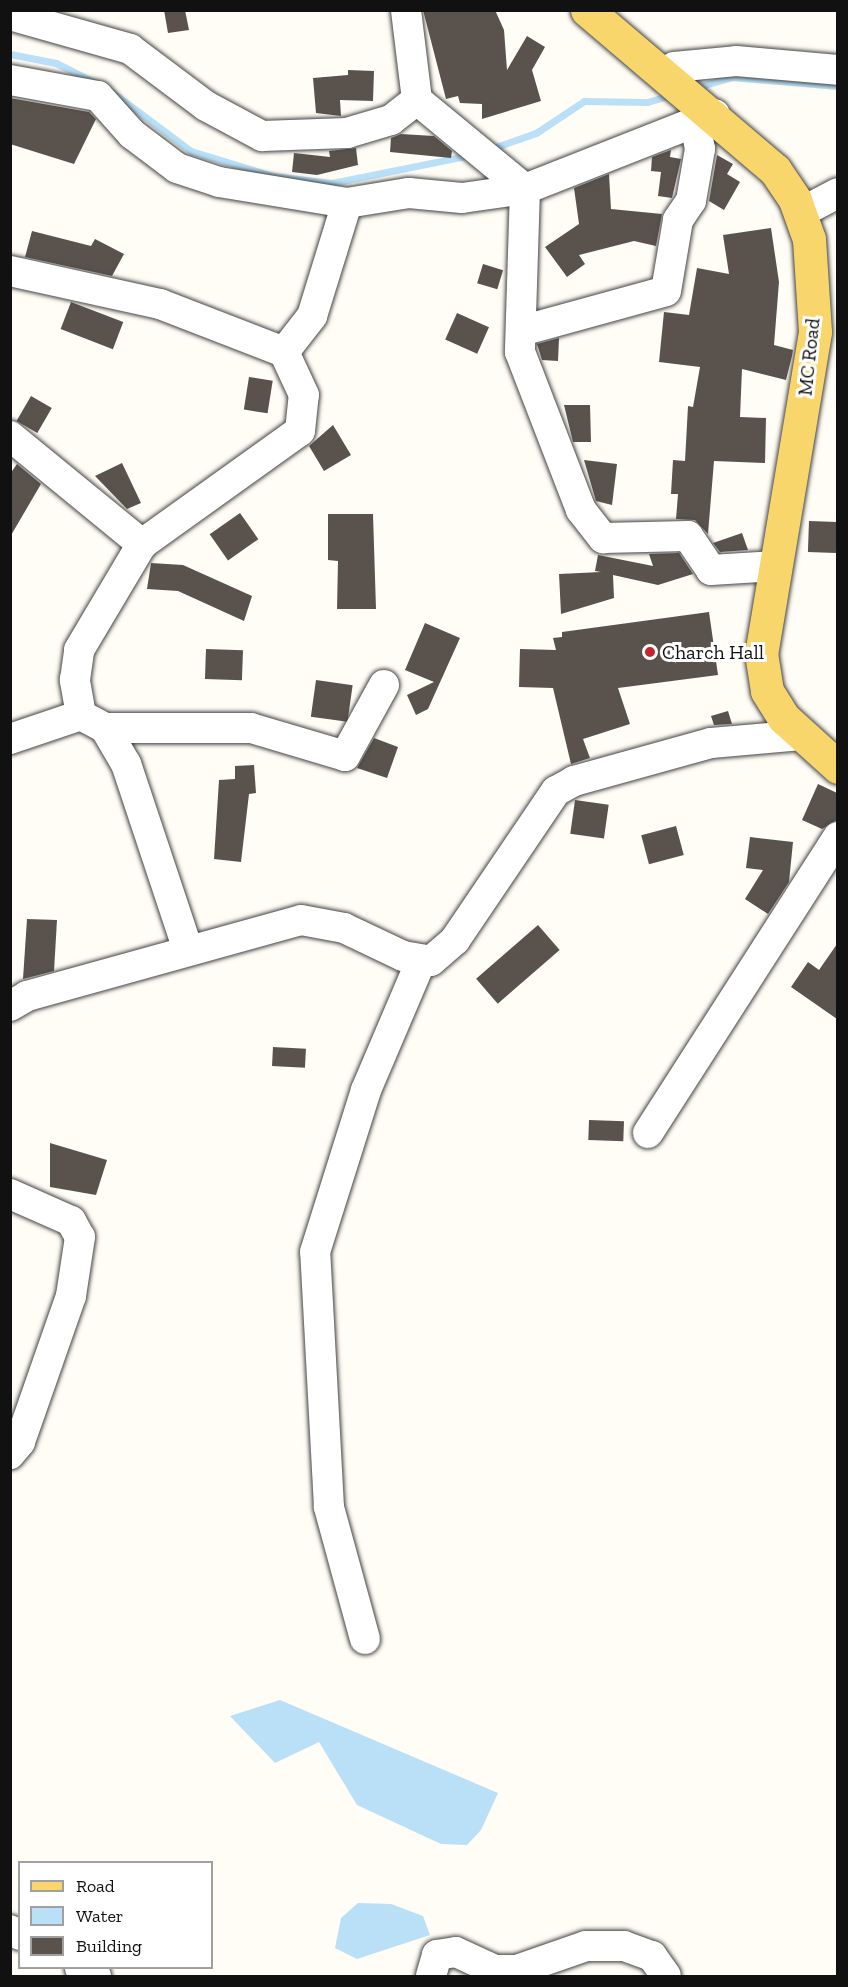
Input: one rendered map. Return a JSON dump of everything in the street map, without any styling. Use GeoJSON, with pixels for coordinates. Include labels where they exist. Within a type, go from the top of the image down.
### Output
{"type":"FeatureCollection","features":[{"type":"Feature","properties":{"kind":"main road","name":"MC Road"},"geometry":{"type":"LineString","coordinates":[[587,10],[663,67],[705,119],[775,170],[800,213],[814,281],[815,332],[761,653],[767,691],[784,718],[837,767]]}},
{"type":"Feature","properties":{"kind":"street"},"geometry":{"type":"LineString","coordinates":[[406,10],[417,100],[525,189]]}},
{"type":"Feature","properties":{"kind":"street"},"geometry":{"type":"LineString","coordinates":[[10,15],[130,49],[206,106],[262,136],[347,133],[391,120],[417,100]]}},
{"type":"Feature","properties":{"kind":"street"},"geometry":{"type":"LineString","coordinates":[[663,67],[736,61],[837,70]]}},
{"type":"Feature","properties":{"kind":"street"},"geometry":{"type":"LineString","coordinates":[[10,80],[98,96],[132,134],[177,168],[219,182],[347,203],[409,193],[462,198],[525,189],[705,119]]}},
{"type":"Feature","properties":{"kind":"street"},"geometry":{"type":"LineString","coordinates":[[521,331],[666,291],[678,220],[691,201],[705,119]]}},
{"type":"Feature","properties":{"kind":"street"},"geometry":{"type":"LineString","coordinates":[[525,189],[520,352],[542,414],[581,510],[603,538],[688,536],[711,570],[776,566]]}},
{"type":"Feature","properties":{"kind":"street"},"geometry":{"type":"LineString","coordinates":[[800,213],[837,193]]}},
{"type":"Feature","properties":{"kind":"street"},"geometry":{"type":"LineString","coordinates":[[284,352],[312,315],[347,203]]}},
{"type":"Feature","properties":{"kind":"street"},"geometry":{"type":"LineString","coordinates":[[10,271],[160,304],[284,352],[304,395],[300,431],[142,544],[79,650],[75,680],[93,722],[126,765],[188,950]]}},
{"type":"Feature","properties":{"kind":"street"},"geometry":{"type":"LineString","coordinates":[[10,436],[142,544]]}},
{"type":"Feature","properties":{"kind":"street"},"geometry":{"type":"LineString","coordinates":[[10,739],[93,722],[250,728],[345,756],[384,685]]}},
{"type":"Feature","properties":{"kind":"street"},"geometry":{"type":"LineString","coordinates":[[10,1006],[27,996],[302,920],[344,928],[421,961],[430,961],[455,940],[556,791],[574,781],[711,743],[802,735]]}},
{"type":"Feature","properties":{"kind":"street"},"geometry":{"type":"LineString","coordinates":[[648,1133],[837,837]]}},
{"type":"Feature","properties":{"kind":"street"},"geometry":{"type":"LineString","coordinates":[[364,1639],[329,1507],[315,1252],[366,1090],[421,961]]}},
{"type":"Feature","properties":{"kind":"street"},"geometry":{"type":"LineString","coordinates":[[10,1194],[71,1221],[80,1237],[71,1296],[20,1442],[10,1454]]}},
{"type":"Feature","properties":{"kind":"street"},"geometry":{"type":"LineString","coordinates":[[431,1977],[437,1955],[456,1952],[495,1970],[517,1970],[595,1946],[624,1946],[652,1956],[666,1977]]}},
{"type":"Feature","properties":{"kind":"street"},"geometry":{"type":"LineString","coordinates":[[82,1969],[96,1977]]}},
{"type":"Feature","properties":{"kind":"water"},"geometry":{"type":"Polygon","coordinates":[[[280,1700],[498,1793],[481,1830],[467,1845],[441,1844],[357,1805],[319,1742],[275,1763],[230,1716],[280,1700]]]}},
{"type":"Feature","properties":{"kind":"water"},"geometry":{"type":"Polygon","coordinates":[[[358,1903],[391,1904],[423,1916],[430,1935],[357,1959],[335,1948],[341,1918],[358,1903]]]}},
{"type":"Feature","properties":{"kind":"building"},"geometry":{"type":"Polygon","coordinates":[[[164,10],[185,10],[189,30],[168,33],[164,10]]]}},
{"type":"Feature","properties":{"kind":"building"},"geometry":{"type":"Polygon","coordinates":[[[423,10],[495,10],[504,30],[507,70],[527,36],[545,47],[532,70],[541,101],[482,119],[482,104],[460,103],[458,96],[446,99],[423,10]]]}},
{"type":"Feature","properties":{"kind":"building"},"geometry":{"type":"Polygon","coordinates":[[[348,70],[374,71],[373,101],[340,100],[341,116],[316,113],[313,78],[348,75],[348,70]]]}},
{"type":"Feature","properties":{"kind":"building"},"geometry":{"type":"Polygon","coordinates":[[[10,98],[89,112],[96,119],[74,164],[10,144],[10,98]]]}},
{"type":"Feature","properties":{"kind":"building"},"geometry":{"type":"Polygon","coordinates":[[[401,134],[434,136],[452,151],[451,158],[390,152],[391,138],[401,134]]]}},
{"type":"Feature","properties":{"kind":"building"},"geometry":{"type":"Polygon","coordinates":[[[356,148],[358,165],[317,175],[292,172],[294,153],[330,157],[329,151],[356,148]]]}},
{"type":"Feature","properties":{"kind":"building"},"geometry":{"type":"Polygon","coordinates":[[[671,150],[670,157],[681,159],[672,198],[658,196],[661,172],[651,171],[652,157],[671,150]]]}},
{"type":"Feature","properties":{"kind":"building"},"geometry":{"type":"Polygon","coordinates":[[[717,155],[733,164],[727,174],[740,182],[724,210],[709,201],[717,155]]]}},
{"type":"Feature","properties":{"kind":"building"},"geometry":{"type":"Polygon","coordinates":[[[609,174],[611,209],[662,214],[656,246],[634,241],[579,255],[585,264],[567,277],[545,247],[579,224],[574,188],[609,174]]]}},
{"type":"Feature","properties":{"kind":"building"},"geometry":{"type":"Polygon","coordinates":[[[771,228],[779,282],[774,345],[793,350],[792,356],[786,380],[742,369],[740,417],[766,418],[765,463],[714,461],[708,534],[695,520],[676,519],[678,494],[671,494],[673,460],[685,461],[688,406],[693,407],[700,367],[659,362],[664,312],[689,315],[697,268],[729,274],[723,235],[771,228]]]}},
{"type":"Feature","properties":{"kind":"building"},"geometry":{"type":"Polygon","coordinates":[[[32,231],[91,246],[95,239],[124,254],[112,276],[25,257],[32,231]]]}},
{"type":"Feature","properties":{"kind":"building"},"geometry":{"type":"Polygon","coordinates":[[[483,264],[503,270],[497,289],[477,283],[483,264]]]}},
{"type":"Feature","properties":{"kind":"building"},"geometry":{"type":"Polygon","coordinates":[[[71,302],[123,322],[113,349],[61,329],[71,302]]]}},
{"type":"Feature","properties":{"kind":"building"},"geometry":{"type":"Polygon","coordinates":[[[457,313],[489,327],[477,354],[445,339],[457,313]]]}},
{"type":"Feature","properties":{"kind":"building"},"geometry":{"type":"Polygon","coordinates":[[[559,338],[558,361],[542,360],[537,344],[559,338]]]}},
{"type":"Feature","properties":{"kind":"building"},"geometry":{"type":"Polygon","coordinates":[[[249,377],[273,381],[268,413],[244,410],[249,377]]]}},
{"type":"Feature","properties":{"kind":"building"},"geometry":{"type":"Polygon","coordinates":[[[31,396],[52,408],[37,433],[16,421],[31,396]]]}},
{"type":"Feature","properties":{"kind":"building"},"geometry":{"type":"Polygon","coordinates":[[[564,405],[590,405],[591,442],[573,442],[564,405]]]}},
{"type":"Feature","properties":{"kind":"building"},"geometry":{"type":"Polygon","coordinates":[[[333,425],[351,455],[324,471],[309,446],[333,425]]]}},
{"type":"Feature","properties":{"kind":"building"},"geometry":{"type":"Polygon","coordinates":[[[584,460],[617,464],[612,505],[596,501],[584,460]]]}},
{"type":"Feature","properties":{"kind":"building"},"geometry":{"type":"Polygon","coordinates":[[[122,463],[141,503],[127,509],[95,476],[122,463]]]}},
{"type":"Feature","properties":{"kind":"building"},"geometry":{"type":"Polygon","coordinates":[[[17,464],[41,484],[10,537],[10,474],[17,464]]]}},
{"type":"Feature","properties":{"kind":"building"},"geometry":{"type":"Polygon","coordinates":[[[240,513],[258,539],[228,560],[210,534],[240,513]]]}},
{"type":"Feature","properties":{"kind":"building"},"geometry":{"type":"Polygon","coordinates":[[[328,514],[373,514],[376,609],[337,609],[338,561],[328,560],[328,514]]]}},
{"type":"Feature","properties":{"kind":"building"},"geometry":{"type":"Polygon","coordinates":[[[809,521],[837,522],[836,553],[808,552],[809,521]]]}},
{"type":"Feature","properties":{"kind":"building"},"geometry":{"type":"Polygon","coordinates":[[[742,533],[748,550],[720,552],[713,543],[742,533]]]}},
{"type":"Feature","properties":{"kind":"building"},"geometry":{"type":"Polygon","coordinates":[[[679,553],[693,574],[658,585],[613,575],[614,598],[561,614],[559,574],[601,572],[595,571],[598,555],[653,566],[649,554],[679,553]]]}},
{"type":"Feature","properties":{"kind":"building"},"geometry":{"type":"Polygon","coordinates":[[[151,563],[183,565],[252,596],[244,621],[178,591],[147,589],[151,563]]]}},
{"type":"Feature","properties":{"kind":"building"},"geometry":{"type":"Polygon","coordinates":[[[709,612],[718,675],[618,688],[630,724],[583,739],[590,758],[571,764],[553,688],[519,687],[520,649],[556,650],[553,638],[562,637],[562,632],[709,612]]]}},
{"type":"Feature","properties":{"kind":"building"},"geometry":{"type":"Polygon","coordinates":[[[425,623],[460,638],[428,709],[416,715],[407,695],[434,682],[405,670],[425,623]]]}},
{"type":"Feature","properties":{"kind":"building"},"geometry":{"type":"Polygon","coordinates":[[[206,649],[243,650],[242,680],[205,679],[206,649]]]}},
{"type":"Feature","properties":{"kind":"building"},"geometry":{"type":"Polygon","coordinates":[[[316,680],[353,685],[347,722],[311,717],[316,680]]]}},
{"type":"Feature","properties":{"kind":"building"},"geometry":{"type":"Polygon","coordinates":[[[728,711],[732,724],[714,725],[711,716],[728,711]]]}},
{"type":"Feature","properties":{"kind":"building"},"geometry":{"type":"Polygon","coordinates":[[[374,738],[398,747],[387,778],[357,768],[374,738]]]}},
{"type":"Feature","properties":{"kind":"building"},"geometry":{"type":"Polygon","coordinates":[[[254,765],[256,793],[249,794],[241,862],[214,859],[219,780],[235,779],[235,766],[254,765]]]}},
{"type":"Feature","properties":{"kind":"building"},"geometry":{"type":"Polygon","coordinates":[[[818,784],[837,793],[837,820],[822,829],[802,820],[818,784]]]}},
{"type":"Feature","properties":{"kind":"building"},"geometry":{"type":"Polygon","coordinates":[[[575,800],[609,805],[604,838],[570,834],[575,800]]]}},
{"type":"Feature","properties":{"kind":"building"},"geometry":{"type":"Polygon","coordinates":[[[676,826],[684,855],[649,864],[641,835],[676,826]]]}},
{"type":"Feature","properties":{"kind":"building"},"geometry":{"type":"Polygon","coordinates":[[[750,837],[793,842],[789,882],[768,914],[745,899],[763,870],[746,868],[750,837]]]}},
{"type":"Feature","properties":{"kind":"building"},"geometry":{"type":"Polygon","coordinates":[[[27,919],[57,920],[54,971],[23,979],[27,919]]]}},
{"type":"Feature","properties":{"kind":"building"},"geometry":{"type":"Polygon","coordinates":[[[538,925],[560,950],[498,1004],[476,979],[538,925]]]}},
{"type":"Feature","properties":{"kind":"building"},"geometry":{"type":"Polygon","coordinates":[[[837,944],[837,1019],[791,987],[808,962],[819,970],[837,944]]]}},
{"type":"Feature","properties":{"kind":"building"},"geometry":{"type":"Polygon","coordinates":[[[273,1047],[306,1049],[305,1068],[272,1066],[273,1047]]]}},
{"type":"Feature","properties":{"kind":"building"},"geometry":{"type":"Polygon","coordinates":[[[589,1120],[624,1121],[623,1141],[588,1140],[589,1120]]]}},
{"type":"Feature","properties":{"kind":"building"},"geometry":{"type":"Polygon","coordinates":[[[50,1143],[107,1160],[96,1195],[50,1187],[50,1143]]]}},
{"type":"Feature","properties":{"kind":"waterway"},"geometry":{"type":"LineString","coordinates":[[10,54],[56,63],[96,83]]}},
{"type":"Feature","properties":{"kind":"waterway"},"geometry":{"type":"LineString","coordinates":[[694,88],[732,77],[838,86]]}},
{"type":"Feature","properties":{"kind":"waterway"},"geometry":{"type":"LineString","coordinates":[[108,89],[191,151],[273,176],[332,183],[471,155]]}},
{"type":"Feature","properties":{"kind":"waterway"},"geometry":{"type":"LineString","coordinates":[[490,149],[536,133],[584,101],[647,102],[672,95]]}},
{"type":"Feature","properties":{"kind":"place","name":"Charch Hall"},"geometry":{"type":"Point","coordinates":[650,652]}}]}
